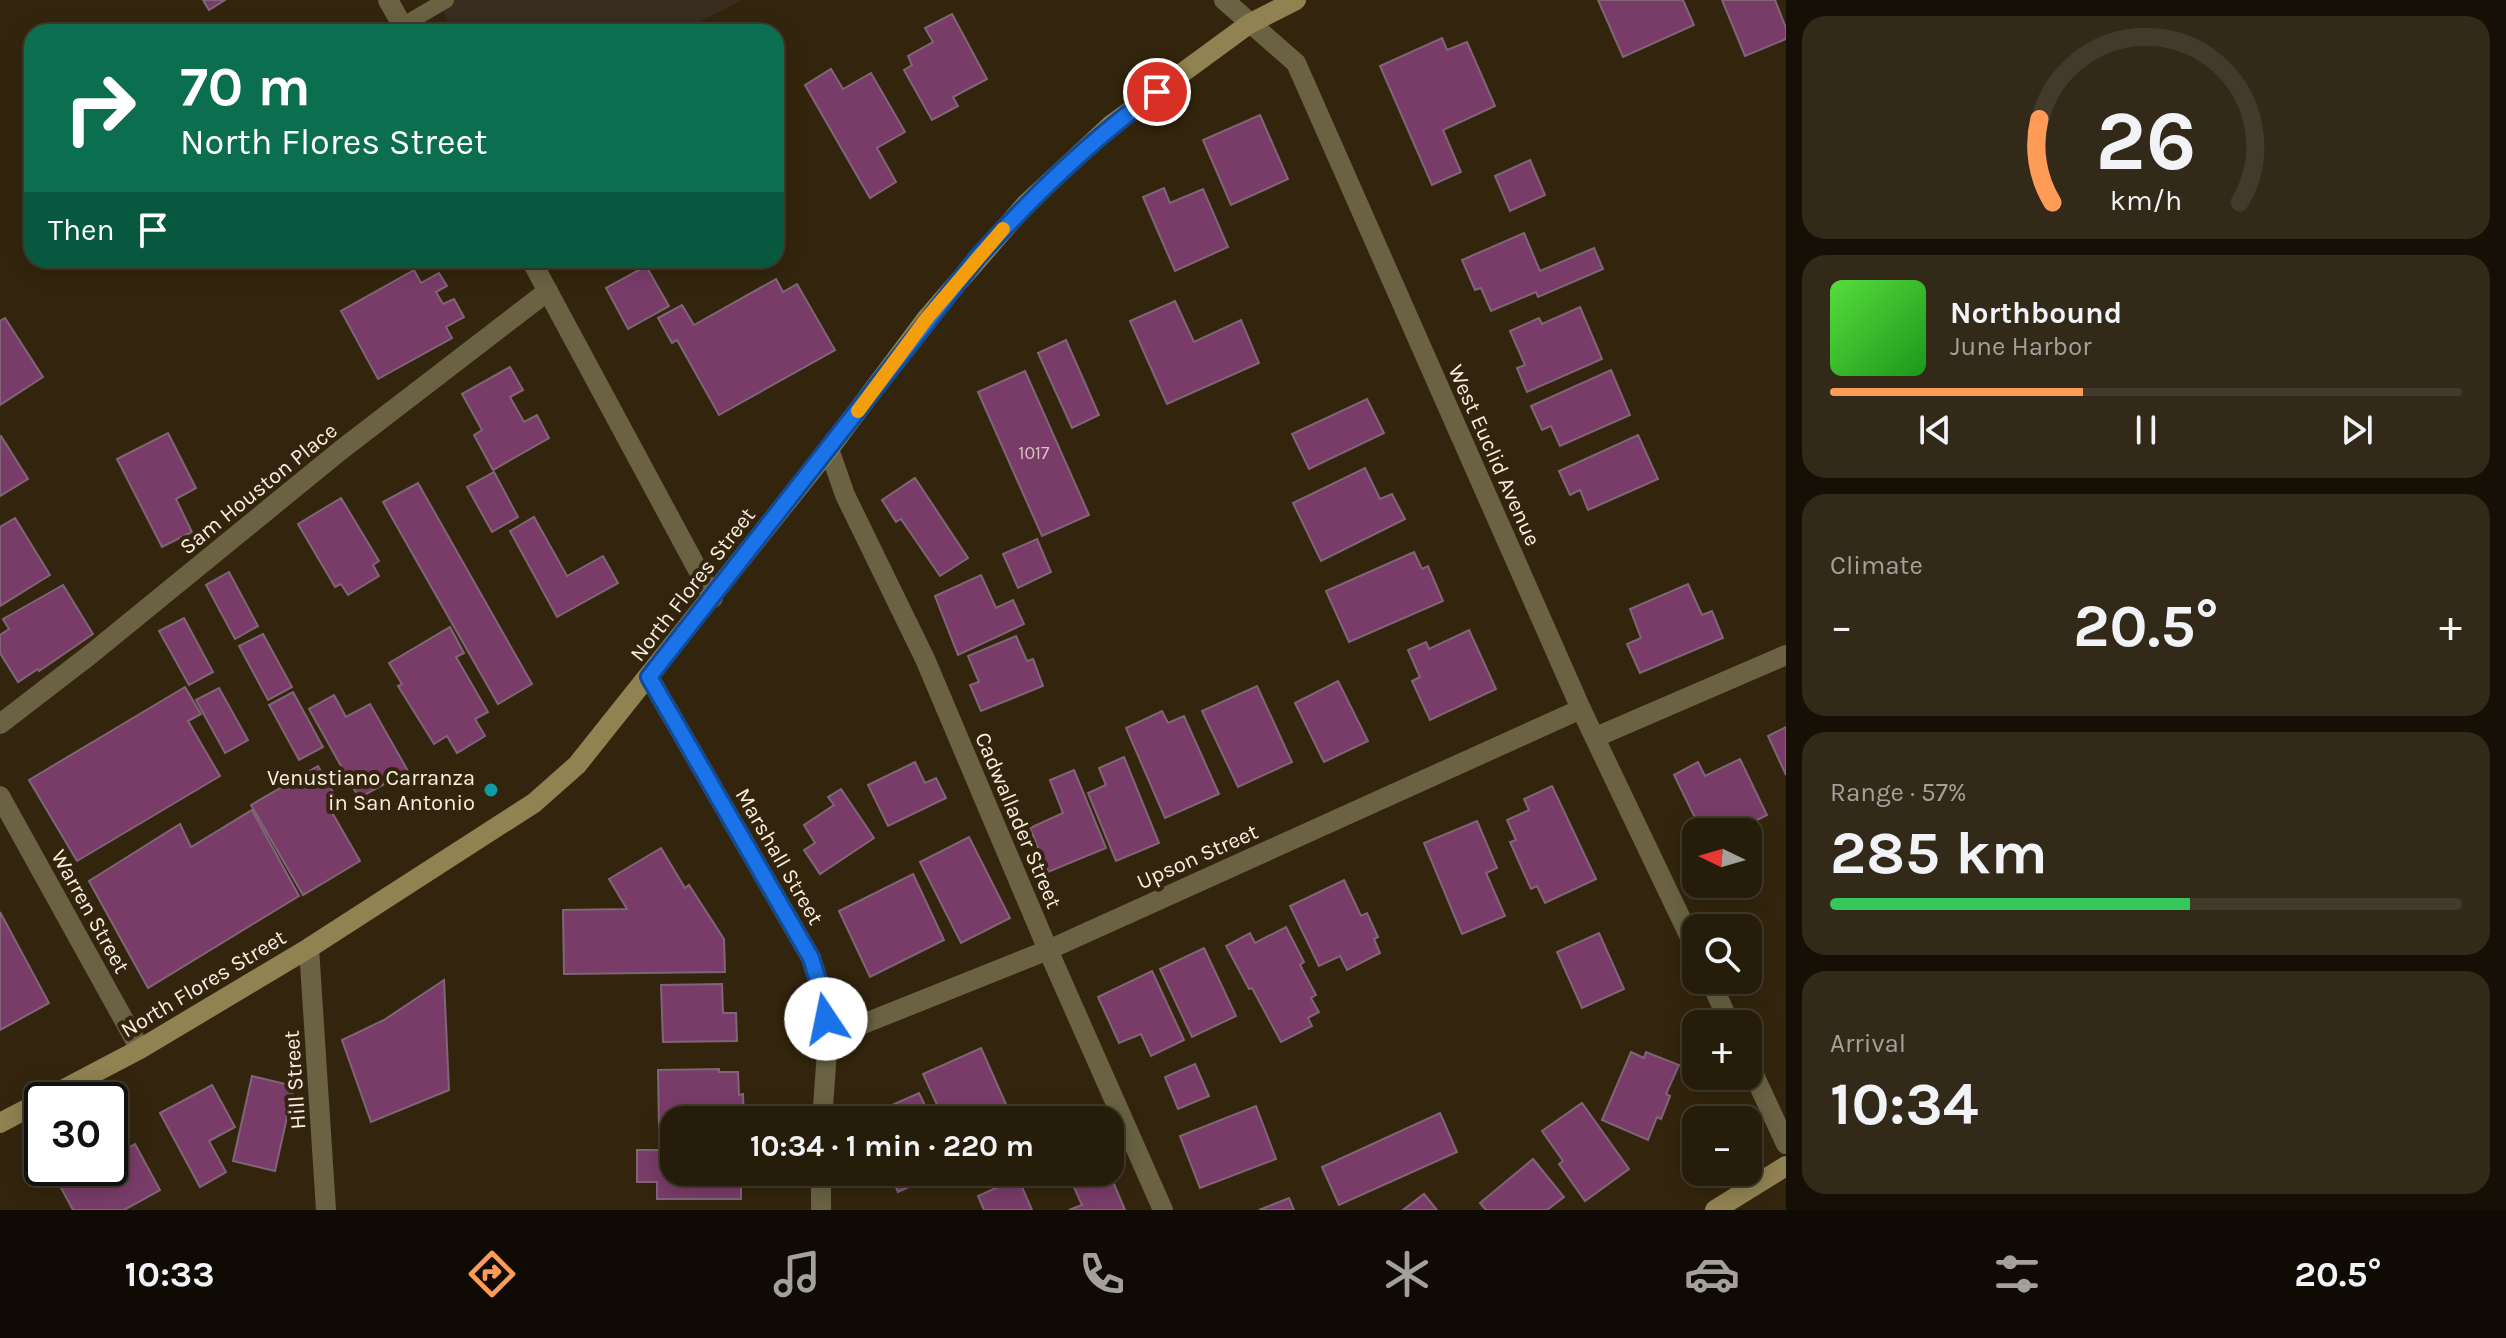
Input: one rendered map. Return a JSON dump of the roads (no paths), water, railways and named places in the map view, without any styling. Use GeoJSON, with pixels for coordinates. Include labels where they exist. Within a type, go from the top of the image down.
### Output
{"type":"FeatureCollection","features":[{"type":"Feature","properties":{"kind":"main road","name":"North Flores Street"},"geometry":{"type":"LineString","coordinates":[[77,1082],[140,1049],[309,948],[534,803],[577,765],[713,598],[927,318],[1026,204],[1111,125],[1249,24],[1296,0]]}},
{"type":"Feature","properties":{"kind":"main road","name":"North Flores Street"},"geometry":{"type":"LineString","coordinates":[[0,1123],[24,1110]]}},
{"type":"Feature","properties":{"kind":"main road"},"geometry":{"type":"LineString","coordinates":[[1715,1210],[1786,1166]]}},
{"type":"Feature","properties":{"kind":"street"},"geometry":{"type":"LineString","coordinates":[[388,0],[401,24]]}},
{"type":"Feature","properties":{"kind":"street","name":"West Euclid Avenue"},"geometry":{"type":"LineString","coordinates":[[1224,0],[1296,63],[1581,709],[1682,920]]}},
{"type":"Feature","properties":{"kind":"street"},"geometry":{"type":"LineString","coordinates":[[535,268],[713,598]]}},
{"type":"Feature","properties":{"kind":"street","name":"Sam Houston Place"},"geometry":{"type":"LineString","coordinates":[[0,724],[91,654],[341,450],[548,291]]}},
{"type":"Feature","properties":{"kind":"street","name":"Cadwallader Street"},"geometry":{"type":"LineString","coordinates":[[829,449],[845,495],[925,659],[1048,950],[1163,1210]]}},
{"type":"Feature","properties":{"kind":"street"},"geometry":{"type":"LineString","coordinates":[[1596,737],[1786,655]]}},
{"type":"Feature","properties":{"kind":"street","name":"Marshall Street"},"geometry":{"type":"LineString","coordinates":[[649,677],[811,958],[824,1000],[828,1038],[823,1106]]}},
{"type":"Feature","properties":{"kind":"street","name":"Upson Street"},"geometry":{"type":"LineString","coordinates":[[828,1038],[1048,950],[1581,709]]}},
{"type":"Feature","properties":{"kind":"street","name":"Warren Street"},"geometry":{"type":"LineString","coordinates":[[0,796],[140,1049]]}},
{"type":"Feature","properties":{"kind":"street","name":"Hill Street"},"geometry":{"type":"LineString","coordinates":[[309,948],[326,1210]]}},
{"type":"Feature","properties":{"kind":"street"},"geometry":{"type":"LineString","coordinates":[[1761,1090],[1786,1144]]}},
{"type":"Feature","properties":{"kind":"street"},"geometry":{"type":"LineString","coordinates":[[821,1186],[821,1210]]}},
{"type":"Feature","properties":{"kind":"lane"},"geometry":{"type":"LineString","coordinates":[[411,24],[446,0]]}},
{"type":"Feature","properties":{"kind":"place","name":"Venustiano Carranza in San Antonio"},"geometry":{"type":"Point","coordinates":[491,790]}}]}
